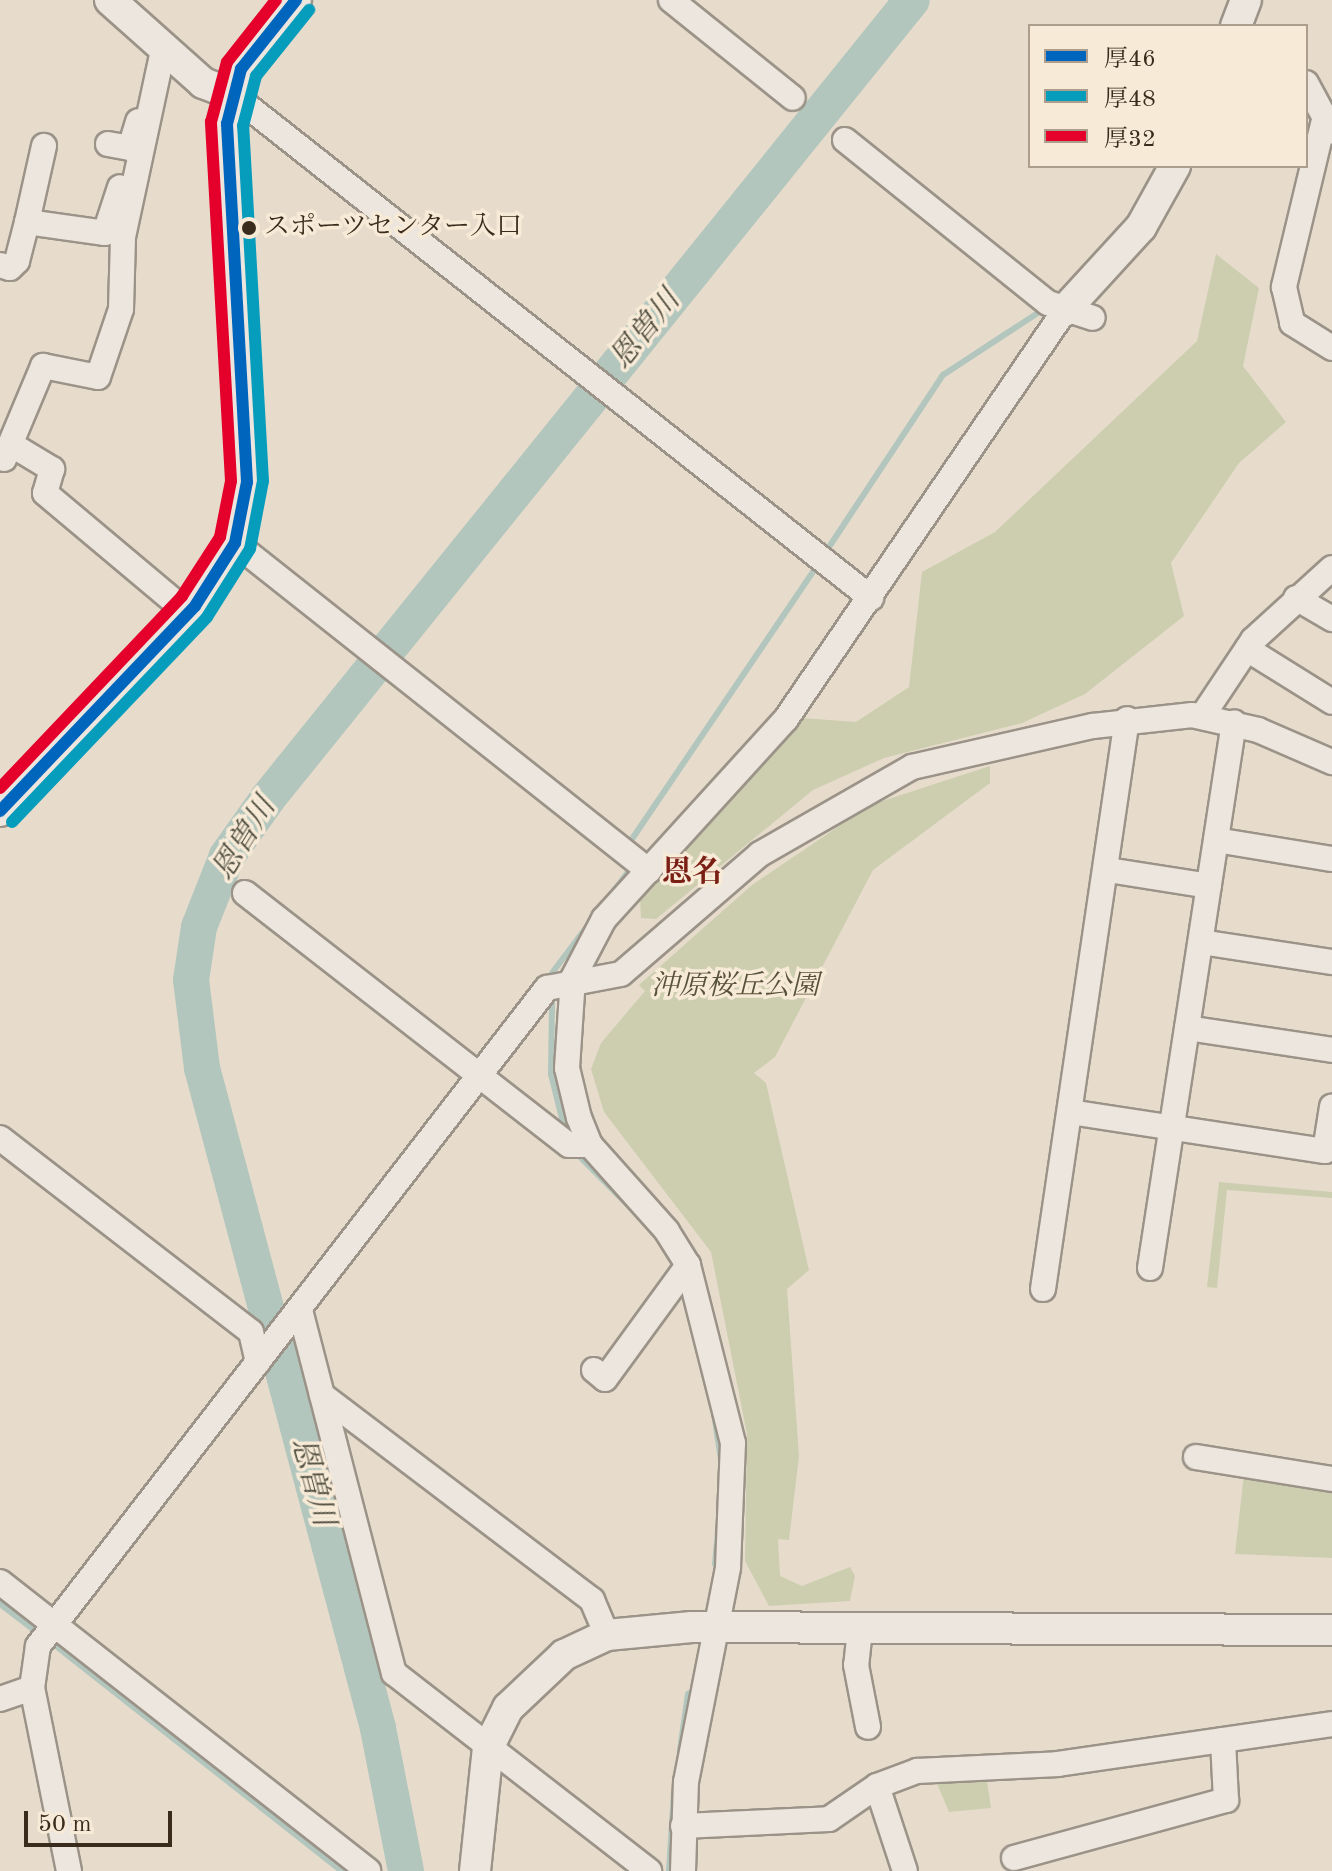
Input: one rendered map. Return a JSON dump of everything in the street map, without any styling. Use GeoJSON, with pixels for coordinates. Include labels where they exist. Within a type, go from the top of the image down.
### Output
{"type":"FeatureCollection","features":[{"type":"Feature","properties":{"kind":"street"},"geometry":{"type":"LineString","coordinates":[[0,811],[188,613],[235,543],[247,482],[228,179],[232,94],[241,69],[296,0]]}},
{"type":"Feature","properties":{"kind":"street"},"geometry":{"type":"LineString","coordinates":[[671,0],[793,98]]}},
{"type":"Feature","properties":{"kind":"street"},"geometry":{"type":"LineString","coordinates":[[119,4],[163,50],[203,83],[232,94],[871,598]]}},
{"type":"Feature","properties":{"kind":"street"},"geometry":{"type":"LineString","coordinates":[[163,50],[157,90],[121,246],[121,309],[98,377],[43,366],[4,457],[43,458],[52,469],[45,493],[188,613]]}},
{"type":"Feature","properties":{"kind":"street"},"geometry":{"type":"LineString","coordinates":[[1308,87],[1327,128],[1284,287],[1292,323],[1332,348]]}},
{"type":"Feature","properties":{"kind":"street"},"geometry":{"type":"LineString","coordinates":[[108,144],[130,148],[145,98],[157,90]]}},
{"type":"Feature","properties":{"kind":"street"},"geometry":{"type":"LineString","coordinates":[[845,140],[1079,315]]}},
{"type":"Feature","properties":{"kind":"street"},"geometry":{"type":"LineString","coordinates":[[0,265],[10,268],[17,261],[44,176],[44,146]]}},
{"type":"Feature","properties":{"kind":"street"},"geometry":{"type":"LineString","coordinates":[[683,1871],[683,1826],[718,1627],[735,1499],[733,1443],[688,1265],[667,1231],[590,1145],[567,1068],[571,988],[590,939],[786,719],[1141,227],[1174,168]]}},
{"type":"Feature","properties":{"kind":"street"},"geometry":{"type":"LineString","coordinates":[[27,222],[105,233],[125,169],[139,172]]}},
{"type":"Feature","properties":{"kind":"street"},"geometry":{"type":"LineString","coordinates":[[235,543],[649,871]]}},
{"type":"Feature","properties":{"kind":"street"},"geometry":{"type":"LineString","coordinates":[[1203,715],[1247,649],[1296,598],[1332,568]]}},
{"type":"Feature","properties":{"kind":"street"},"geometry":{"type":"LineString","coordinates":[[1296,598],[1332,619]]}},
{"type":"Feature","properties":{"kind":"street"},"geometry":{"type":"LineString","coordinates":[[1247,649],[1332,702]]}},
{"type":"Feature","properties":{"kind":"street"},"geometry":{"type":"LineString","coordinates":[[69,1871],[32,1688],[48,1633],[547,988],[571,988],[621,974],[760,854],[895,775],[1127,719],[1203,715],[1234,722],[1332,762]]}},
{"type":"Feature","properties":{"kind":"street"},"geometry":{"type":"LineString","coordinates":[[1043,1289],[1108,870],[1127,719]]}},
{"type":"Feature","properties":{"kind":"street"},"geometry":{"type":"LineString","coordinates":[[1150,1268],[1234,722]]}},
{"type":"Feature","properties":{"kind":"street"},"geometry":{"type":"LineString","coordinates":[[1216,840],[1332,859]]}},
{"type":"Feature","properties":{"kind":"street"},"geometry":{"type":"LineString","coordinates":[[1108,870],[1209,886]]}},
{"type":"Feature","properties":{"kind":"street"},"geometry":{"type":"LineString","coordinates":[[245,893],[569,1145],[590,1145]]}},
{"type":"Feature","properties":{"kind":"street"},"geometry":{"type":"LineString","coordinates":[[1201,942],[1332,962]]}},
{"type":"Feature","properties":{"kind":"street"},"geometry":{"type":"LineString","coordinates":[[1187,1028],[1332,1050]]}},
{"type":"Feature","properties":{"kind":"street"},"geometry":{"type":"LineString","coordinates":[[1070,1112],[1325,1151],[1332,1107]]}},
{"type":"Feature","properties":{"kind":"street"},"geometry":{"type":"LineString","coordinates":[[0,1138],[251,1332],[261,1358]]}},
{"type":"Feature","properties":{"kind":"street"},"geometry":{"type":"LineString","coordinates":[[605,1379],[688,1265]]}},
{"type":"Feature","properties":{"kind":"street"},"geometry":{"type":"LineString","coordinates":[[298,1312],[394,1673],[649,1871]]}},
{"type":"Feature","properties":{"kind":"street"},"geometry":{"type":"LineString","coordinates":[[322,1395],[592,1600],[607,1635]]}},
{"type":"Feature","properties":{"kind":"street"},"geometry":{"type":"LineString","coordinates":[[1196,1457],[1332,1479]]}},
{"type":"Feature","properties":{"kind":"street"},"geometry":{"type":"LineString","coordinates":[[0,1582],[48,1633],[368,1871]]}},
{"type":"Feature","properties":{"kind":"street"},"geometry":{"type":"LineString","coordinates":[[475,1871],[488,1748],[536,1676],[607,1635],[718,1627],[1332,1630]]}},
{"type":"Feature","properties":{"kind":"street"},"geometry":{"type":"LineString","coordinates":[[860,1629],[856,1665],[868,1727]]}},
{"type":"Feature","properties":{"kind":"street"},"geometry":{"type":"LineString","coordinates":[[0,1699],[32,1688]]}},
{"type":"Feature","properties":{"kind":"street"},"geometry":{"type":"LineString","coordinates":[[683,1826],[829,1819],[877,1786],[917,1771],[1058,1764],[1332,1724]]}},
{"type":"Feature","properties":{"kind":"street"},"geometry":{"type":"LineString","coordinates":[[1014,1858],[1226,1800],[1223,1740]]}},
{"type":"Feature","properties":{"kind":"street"},"geometry":{"type":"LineString","coordinates":[[877,1786],[905,1871]]}},
{"type":"Feature","properties":{"kind":"green space"},"geometry":{"type":"Polygon","coordinates":[[[1216,254],[1259,288],[1243,366],[1286,422],[1239,463],[1171,563],[1184,616],[1085,694],[1022,723],[884,758],[813,790],[656,919],[641,918],[640,897],[683,842],[802,718],[856,722],[909,687],[922,572],[995,532],[1197,341],[1216,254]]]}},
{"type":"Feature","properties":{"kind":"green space","name":"沖原桜丘公園"},"geometry":{"type":"Polygon","coordinates":[[[990,766],[990,783],[873,870],[775,1057],[754,1073],[766,1083],[809,1270],[787,1289],[799,1456],[789,1540],[778,1539],[780,1576],[802,1586],[850,1567],[855,1576],[850,1601],[769,1606],[745,1561],[747,1434],[711,1252],[604,1112],[591,1069],[601,1043],[645,991],[639,985],[752,885],[870,805],[990,766]]]}},
{"type":"Feature","properties":{"kind":"green space"},"geometry":{"type":"Polygon","coordinates":[[[1219,1182],[1332,1192],[1332,1198],[1227,1190],[1217,1288],[1207,1287],[1219,1182]]]}},
{"type":"Feature","properties":{"kind":"green space"},"geometry":{"type":"Polygon","coordinates":[[[1244,1473],[1332,1484],[1332,1558],[1235,1554],[1244,1473]]]}},
{"type":"Feature","properties":{"kind":"green space"},"geometry":{"type":"Polygon","coordinates":[[[933,1774],[986,1774],[991,1808],[949,1812],[933,1774]]]}},
{"type":"Feature","properties":{"kind":"waterway","name":"恩曽川"},"geometry":{"type":"LineString","coordinates":[[406,1871],[378,1728],[202,1068],[191,980],[199,927],[227,856],[268,798],[912,0]]}},
{"type":"Feature","properties":{"kind":"waterway"},"geometry":{"type":"LineString","coordinates":[[825,553],[943,375],[1044,309]]}},
{"type":"Feature","properties":{"kind":"waterway"},"geometry":{"type":"LineString","coordinates":[[630,842],[816,567]]}},
{"type":"Feature","properties":{"kind":"waterway"},"geometry":{"type":"LineString","coordinates":[[552,973],[628,872]]}},
{"type":"Feature","properties":{"kind":"waterway"},"geometry":{"type":"LineString","coordinates":[[552,1004],[551,1074],[565,1131]]}},
{"type":"Feature","properties":{"kind":"waterway"},"geometry":{"type":"LineString","coordinates":[[577,1154],[634,1211]]}},
{"type":"Feature","properties":{"kind":"waterway"},"geometry":{"type":"LineString","coordinates":[[714,1414],[721,1459]]}},
{"type":"Feature","properties":{"kind":"waterway"},"geometry":{"type":"LineString","coordinates":[[715,1564],[718,1530]]}},
{"type":"Feature","properties":{"kind":"waterway"},"geometry":{"type":"LineString","coordinates":[[0,1604],[38,1633]]}},
{"type":"Feature","properties":{"kind":"waterway"},"geometry":{"type":"LineString","coordinates":[[52,1643],[342,1871]]}},
{"type":"Feature","properties":{"kind":"waterway"},"geometry":{"type":"LineString","coordinates":[[680,1750],[688,1694]]}},
{"type":"Feature","properties":{"kind":"waterway"},"geometry":{"type":"LineString","coordinates":[[669,1871],[674,1792]]}},
{"type":"Feature","properties":{"kind":"transit line","name":"厚32"},"geometry":{"type":"LineString","coordinates":[[0,788],[182,596],[220,537],[231,481],[211,122],[227,62],[276,0]]}},
{"type":"Feature","properties":{"kind":"transit line","name":"厚46"},"geometry":{"type":"LineString","coordinates":[[0,811],[195,606],[235,543],[247,482],[227,124],[241,69],[296,0]]}},
{"type":"Feature","properties":{"kind":"transit line","name":"厚48"},"geometry":{"type":"LineString","coordinates":[[12,822],[207,617],[250,549],[263,481],[243,126],[256,76],[309,10]]}},
{"type":"Feature","properties":{"kind":"place","name":"スポーツセンター入口"},"geometry":{"type":"Point","coordinates":[249,228]}},
{"type":"Feature","properties":{"kind":"district","name":"恩名"},"geometry":{"type":"Point","coordinates":[692,873]}}]}
